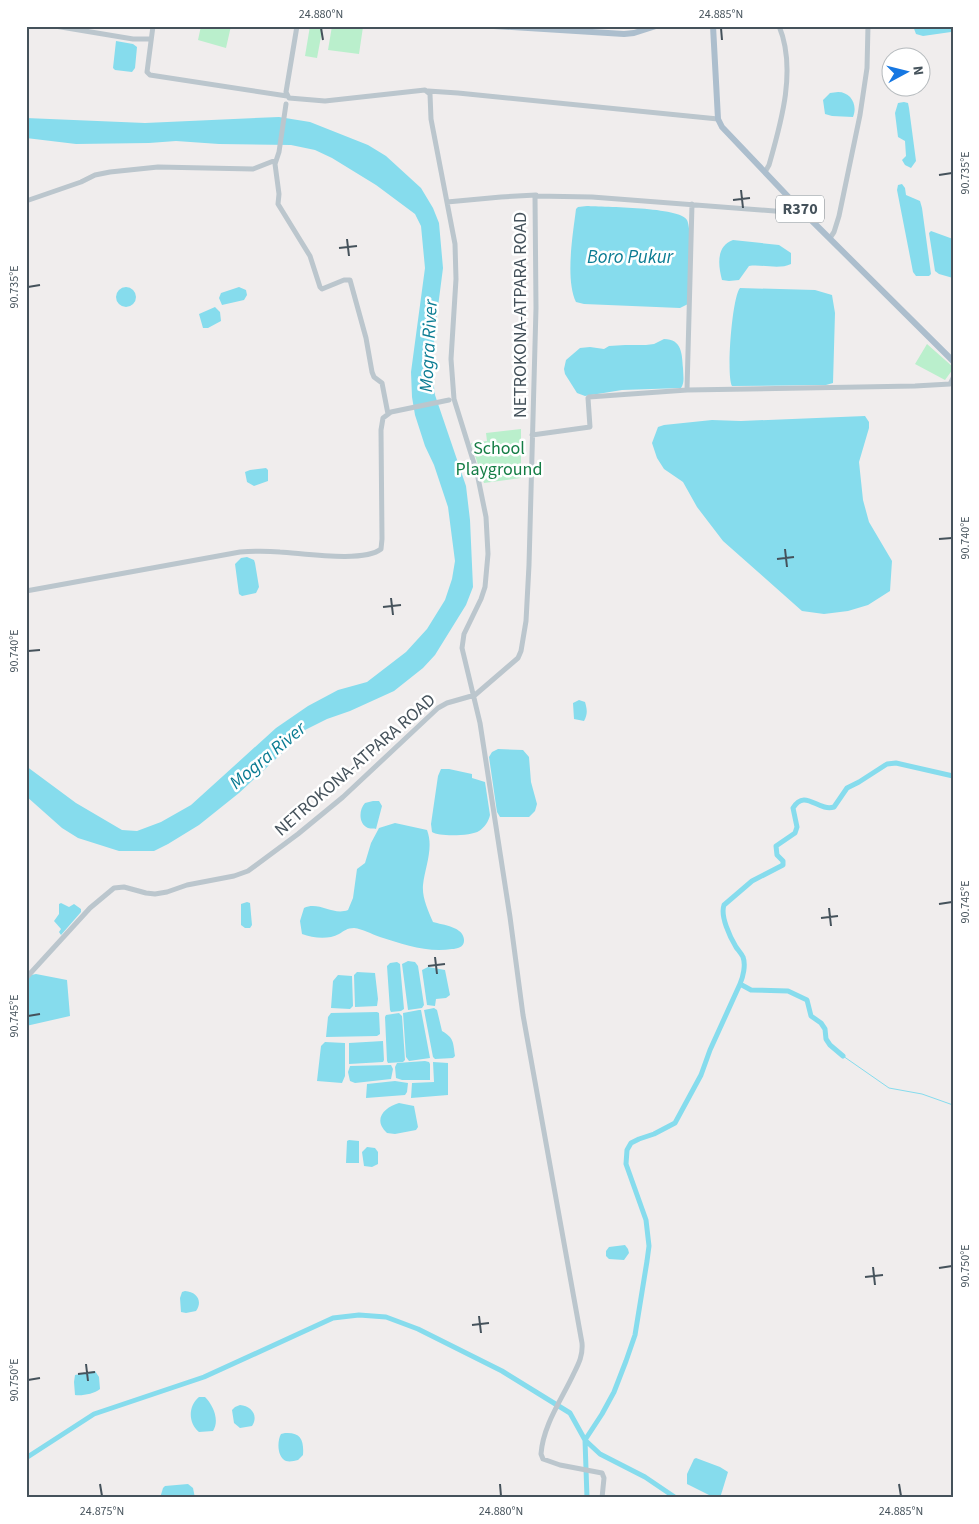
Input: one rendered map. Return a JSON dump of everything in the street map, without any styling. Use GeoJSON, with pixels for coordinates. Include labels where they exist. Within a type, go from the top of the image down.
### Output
{"type":"FeatureCollection","features":[{"type":"Feature","properties":{"kind":"main road"},"geometry":{"type":"LineString","coordinates":[[494,26],[624,34],[656,26]]}},
{"type":"Feature","properties":{"kind":"main road"},"geometry":{"type":"LineString","coordinates":[[713,26],[718,119]]}},
{"type":"Feature","properties":{"kind":"main road","name":"R370"},"geometry":{"type":"LineString","coordinates":[[718,119],[722,127],[798,207],[953,361]]}},
{"type":"Feature","properties":{"kind":"street"},"geometry":{"type":"LineString","coordinates":[[55,26],[133,39],[151,39]]}},
{"type":"Feature","properties":{"kind":"street"},"geometry":{"type":"LineString","coordinates":[[153,26],[147,72],[150,75],[287,96],[292,99],[325,101],[411,91],[428,91],[718,119]]}},
{"type":"Feature","properties":{"kind":"street"},"geometry":{"type":"LineString","coordinates":[[287,96],[297,26]]}},
{"type":"Feature","properties":{"kind":"street"},"geometry":{"type":"LineString","coordinates":[[765,172],[769,166],[784,109],[786,64],[784,42],[779,26]]}},
{"type":"Feature","properties":{"kind":"street"},"geometry":{"type":"LineString","coordinates":[[830,238],[837,224],[841,208],[860,115],[867,68],[868,26]]}},
{"type":"Feature","properties":{"kind":"street"},"geometry":{"type":"LineString","coordinates":[[428,91],[430,94],[431,119],[455,238],[456,254],[451,359],[454,399],[483,494],[488,540],[485,587],[464,634],[462,648],[475,695],[510,916],[523,1015],[583,1355],[550,1420],[541,1451],[543,1459],[560,1466],[602,1473],[604,1478],[602,1498]]}},
{"type":"Feature","properties":{"kind":"street"},"geometry":{"type":"LineString","coordinates":[[286,104],[279,152],[275,164],[279,194],[278,204],[310,256],[320,287],[322,289],[344,280],[350,280],[366,338],[372,372],[374,377],[382,383],[388,414]]}},
{"type":"Feature","properties":{"kind":"street"},"geometry":{"type":"LineString","coordinates":[[26,201],[81,182],[94,175],[110,172],[158,167],[253,169],[276,160]]}},
{"type":"Feature","properties":{"kind":"street"},"geometry":{"type":"LineString","coordinates":[[447,202],[536,195]]}},
{"type":"Feature","properties":{"kind":"street","name":"NETROKONA-ATPARA ROAD"},"geometry":{"type":"LineString","coordinates":[[26,978],[72,927],[114,888],[124,887],[146,893],[161,893],[187,884],[234,876],[248,871],[343,797],[438,708],[447,703],[475,695],[514,662],[521,651],[526,621],[529,565],[536,308],[534,198],[536,195],[592,197],[787,212],[798,207]]}},
{"type":"Feature","properties":{"kind":"street"},"geometry":{"type":"LineString","coordinates":[[687,390],[692,204]]}},
{"type":"Feature","properties":{"kind":"street"},"geometry":{"type":"LineString","coordinates":[[532,434],[590,427],[589,397],[687,390],[915,386],[950,384],[953,378]]}},
{"type":"Feature","properties":{"kind":"street"},"geometry":{"type":"LineString","coordinates":[[26,591],[107,578],[240,552],[258,551],[337,556],[376,553],[381,549],[382,539],[381,430],[383,418],[388,414],[449,400]]}},
{"type":"Feature","properties":{"kind":"green space"},"geometry":{"type":"Polygon","coordinates":[[[201,26],[231,26],[226,48],[198,40],[201,26]]]}},
{"type":"Feature","properties":{"kind":"green space"},"geometry":{"type":"Polygon","coordinates":[[[310,26],[323,26],[317,58],[305,56],[310,26]]]}},
{"type":"Feature","properties":{"kind":"green space"},"geometry":{"type":"Polygon","coordinates":[[[332,26],[363,27],[359,54],[328,50],[332,26]]]}},
{"type":"Feature","properties":{"kind":"green space"},"geometry":{"type":"Polygon","coordinates":[[[927,344],[953,367],[945,380],[915,364],[927,344]]]}},
{"type":"Feature","properties":{"kind":"green space","name":"School Playground"},"geometry":{"type":"Polygon","coordinates":[[[521,429],[521,478],[484,483],[471,443],[487,441],[486,433],[521,429]]]}},
{"type":"Feature","properties":{"kind":"water"},"geometry":{"type":"Polygon","coordinates":[[[913,26],[953,26],[953,31],[923,36],[916,34],[913,26]]]}},
{"type":"Feature","properties":{"kind":"water"},"geometry":{"type":"Polygon","coordinates":[[[116,41],[133,44],[137,47],[135,68],[132,72],[115,70],[113,68],[116,41]]]}},
{"type":"Feature","properties":{"kind":"water"},"geometry":{"type":"Polygon","coordinates":[[[830,93],[847,94],[852,100],[855,108],[853,117],[825,114],[823,100],[830,93]]]}},
{"type":"Feature","properties":{"kind":"water"},"geometry":{"type":"Polygon","coordinates":[[[898,103],[908,103],[916,161],[911,168],[905,165],[902,160],[906,156],[905,141],[898,137],[895,113],[898,103]]]}},
{"type":"Feature","properties":{"kind":"water","name":"Mogra River"},"geometry":{"type":"Polygon","coordinates":[[[279,117],[310,122],[368,145],[386,156],[421,188],[433,208],[439,223],[443,268],[432,371],[435,395],[466,486],[470,520],[473,587],[466,605],[435,655],[423,668],[394,691],[303,731],[239,793],[199,825],[168,844],[154,851],[119,851],[78,838],[62,828],[26,796],[26,766],[76,803],[122,830],[137,831],[161,822],[191,805],[276,728],[308,706],[338,690],[367,682],[406,652],[427,629],[445,600],[452,579],[455,561],[448,507],[434,465],[425,446],[415,415],[412,397],[411,372],[425,268],[421,226],[415,214],[376,185],[332,158],[315,150],[291,145],[219,144],[176,141],[76,144],[26,138],[26,118],[145,123],[279,117]]]}},
{"type":"Feature","properties":{"kind":"water"},"geometry":{"type":"Polygon","coordinates":[[[902,184],[906,195],[920,201],[931,274],[929,276],[916,276],[913,272],[897,190],[898,185],[902,184]]]}},
{"type":"Feature","properties":{"kind":"water","name":"Boro Pukur"},"geometry":{"type":"Polygon","coordinates":[[[587,206],[657,210],[671,212],[687,220],[690,236],[688,304],[680,308],[584,304],[576,302],[570,269],[573,231],[576,209],[587,206]]]}},
{"type":"Feature","properties":{"kind":"water"},"geometry":{"type":"Polygon","coordinates":[[[931,231],[953,239],[953,278],[935,271],[929,233],[931,231]]]}},
{"type":"Feature","properties":{"kind":"water"},"geometry":{"type":"Polygon","coordinates":[[[733,240],[779,245],[791,253],[791,264],[781,267],[749,266],[739,280],[722,280],[719,262],[721,251],[727,243],[733,240]]]}},
{"type":"Feature","properties":{"kind":"water"},"geometry":{"type":"Polygon","coordinates":[[[126,287],[133,290],[136,297],[133,304],[126,307],[119,304],[116,297],[119,290],[126,287]]]}},
{"type":"Feature","properties":{"kind":"water"},"geometry":{"type":"Polygon","coordinates":[[[239,287],[246,290],[247,295],[244,300],[222,305],[219,298],[221,293],[239,287]]]}},
{"type":"Feature","properties":{"kind":"water"},"geometry":{"type":"Polygon","coordinates":[[[740,288],[815,290],[832,295],[835,313],[833,383],[826,385],[732,386],[730,379],[731,337],[737,294],[740,288]]]}},
{"type":"Feature","properties":{"kind":"water"},"geometry":{"type":"Polygon","coordinates":[[[215,307],[220,312],[221,321],[208,328],[203,328],[199,314],[215,307]]]}},
{"type":"Feature","properties":{"kind":"water"},"geometry":{"type":"Polygon","coordinates":[[[664,339],[678,344],[680,348],[684,378],[681,388],[622,390],[585,396],[577,393],[565,374],[566,360],[580,348],[604,349],[609,346],[646,345],[654,344],[664,339]]]}},
{"type":"Feature","properties":{"kind":"water"},"geometry":{"type":"Polygon","coordinates":[[[865,416],[869,422],[869,428],[859,462],[863,500],[869,522],[892,561],[890,591],[868,605],[848,611],[824,614],[802,611],[723,541],[697,507],[683,482],[664,469],[657,458],[652,443],[658,427],[664,425],[712,420],[741,421],[865,416]]]}},
{"type":"Feature","properties":{"kind":"water"},"geometry":{"type":"Polygon","coordinates":[[[266,468],[268,470],[268,481],[254,486],[247,482],[245,472],[266,468]]]}},
{"type":"Feature","properties":{"kind":"water"},"geometry":{"type":"Polygon","coordinates":[[[247,557],[254,560],[259,587],[256,593],[242,596],[239,594],[235,564],[241,558],[247,557]]]}},
{"type":"Feature","properties":{"kind":"water"},"geometry":{"type":"Polygon","coordinates":[[[579,700],[585,702],[587,709],[584,721],[574,719],[573,703],[579,700]]]}},
{"type":"Feature","properties":{"kind":"water"},"geometry":{"type":"Polygon","coordinates":[[[498,749],[523,750],[529,757],[531,782],[537,804],[535,811],[529,817],[500,817],[497,812],[489,757],[492,752],[498,749]]]}},
{"type":"Feature","properties":{"kind":"water"},"geometry":{"type":"Polygon","coordinates":[[[441,769],[472,774],[472,778],[485,782],[490,815],[489,820],[479,831],[456,835],[441,835],[432,832],[431,824],[438,776],[441,769]]]}},
{"type":"Feature","properties":{"kind":"water"},"geometry":{"type":"Polygon","coordinates":[[[379,801],[382,806],[376,829],[365,826],[360,816],[365,803],[379,801]]]}},
{"type":"Feature","properties":{"kind":"water"},"geometry":{"type":"Polygon","coordinates":[[[395,823],[427,830],[430,844],[423,895],[433,922],[453,927],[461,933],[464,941],[463,945],[454,949],[424,949],[354,928],[325,938],[302,934],[300,921],[304,908],[315,906],[337,911],[348,910],[353,898],[357,869],[365,863],[371,843],[379,828],[395,823]]]}},
{"type":"Feature","properties":{"kind":"water"},"geometry":{"type":"Polygon","coordinates":[[[61,903],[69,907],[74,904],[81,909],[81,912],[61,935],[59,932],[61,929],[54,921],[59,914],[59,904],[61,903]]]}},
{"type":"Feature","properties":{"kind":"water"},"geometry":{"type":"Polygon","coordinates":[[[250,903],[252,925],[250,928],[245,928],[241,925],[241,904],[250,903]]]}},
{"type":"Feature","properties":{"kind":"water"},"geometry":{"type":"Polygon","coordinates":[[[408,961],[415,962],[418,966],[424,1005],[422,1008],[408,1010],[402,964],[408,961]]]}},
{"type":"Feature","properties":{"kind":"water"},"geometry":{"type":"Polygon","coordinates":[[[397,962],[400,964],[404,1009],[391,1012],[387,966],[390,963],[397,962]]]}},
{"type":"Feature","properties":{"kind":"water"},"geometry":{"type":"Polygon","coordinates":[[[428,967],[445,970],[450,995],[446,998],[436,999],[435,1006],[427,1005],[422,970],[428,967]]]}},
{"type":"Feature","properties":{"kind":"water"},"geometry":{"type":"Polygon","coordinates":[[[357,972],[375,973],[377,1006],[355,1007],[354,975],[357,972]]]}},
{"type":"Feature","properties":{"kind":"water"},"geometry":{"type":"Polygon","coordinates":[[[36,974],[67,980],[70,1016],[26,1026],[26,981],[31,975],[36,974]]]}},
{"type":"Feature","properties":{"kind":"water"},"geometry":{"type":"Polygon","coordinates":[[[338,975],[352,976],[353,1006],[350,1009],[331,1008],[333,981],[338,975]]]}},
{"type":"Feature","properties":{"kind":"water"},"geometry":{"type":"Polygon","coordinates":[[[434,1008],[437,1010],[442,1031],[452,1041],[455,1056],[453,1058],[435,1059],[433,1057],[424,1010],[434,1008]]]}},
{"type":"Feature","properties":{"kind":"water"},"geometry":{"type":"Polygon","coordinates":[[[421,1010],[430,1058],[409,1061],[406,1057],[403,1013],[421,1010]]]}},
{"type":"Feature","properties":{"kind":"water"},"geometry":{"type":"Polygon","coordinates":[[[331,1013],[379,1013],[380,1034],[377,1036],[326,1037],[328,1017],[331,1013]]]}},
{"type":"Feature","properties":{"kind":"water"},"geometry":{"type":"Polygon","coordinates":[[[399,1013],[402,1016],[405,1060],[403,1062],[388,1063],[385,1017],[386,1015],[399,1013]]]}},
{"type":"Feature","properties":{"kind":"water"},"geometry":{"type":"Polygon","coordinates":[[[383,1041],[383,1062],[349,1064],[349,1043],[383,1041]]]}},
{"type":"Feature","properties":{"kind":"water"},"geometry":{"type":"Polygon","coordinates":[[[325,1042],[345,1043],[345,1076],[342,1083],[317,1081],[321,1046],[325,1042]]]}},
{"type":"Feature","properties":{"kind":"water"},"geometry":{"type":"Polygon","coordinates":[[[425,1061],[430,1064],[430,1080],[402,1080],[396,1078],[395,1067],[397,1063],[425,1061]]]}},
{"type":"Feature","properties":{"kind":"water"},"geometry":{"type":"Polygon","coordinates":[[[433,1062],[448,1063],[448,1095],[411,1098],[412,1083],[434,1082],[433,1062]]]}},
{"type":"Feature","properties":{"kind":"water"},"geometry":{"type":"Polygon","coordinates":[[[391,1065],[393,1069],[391,1079],[355,1083],[350,1081],[348,1072],[350,1066],[391,1065]]]}},
{"type":"Feature","properties":{"kind":"water"},"geometry":{"type":"Polygon","coordinates":[[[395,1081],[408,1083],[405,1095],[366,1098],[367,1084],[395,1081]]]}},
{"type":"Feature","properties":{"kind":"water"},"geometry":{"type":"Polygon","coordinates":[[[399,1103],[414,1106],[418,1127],[416,1130],[395,1134],[387,1133],[381,1123],[382,1114],[389,1107],[399,1103]]]}},
{"type":"Feature","properties":{"kind":"water"},"geometry":{"type":"Polygon","coordinates":[[[347,1141],[359,1141],[359,1163],[346,1163],[347,1141]]]}},
{"type":"Feature","properties":{"kind":"water"},"geometry":{"type":"Polygon","coordinates":[[[367,1147],[375,1148],[378,1152],[378,1164],[372,1167],[364,1166],[362,1152],[367,1147]]]}},
{"type":"Feature","properties":{"kind":"water"},"geometry":{"type":"Polygon","coordinates":[[[625,1245],[629,1253],[624,1260],[609,1259],[606,1256],[606,1251],[609,1247],[625,1245]]]}},
{"type":"Feature","properties":{"kind":"water"},"geometry":{"type":"Polygon","coordinates":[[[182,1292],[193,1293],[198,1298],[199,1304],[196,1311],[181,1312],[180,1298],[182,1292]]]}},
{"type":"Feature","properties":{"kind":"water"},"geometry":{"type":"Polygon","coordinates":[[[95,1371],[99,1377],[100,1389],[88,1394],[75,1395],[75,1375],[95,1371]]]}},
{"type":"Feature","properties":{"kind":"water"},"geometry":{"type":"Polygon","coordinates":[[[199,1397],[205,1397],[213,1408],[216,1422],[213,1431],[199,1432],[193,1424],[191,1410],[199,1397]]]}},
{"type":"Feature","properties":{"kind":"water"},"geometry":{"type":"Polygon","coordinates":[[[240,1405],[248,1407],[253,1412],[255,1418],[252,1426],[240,1428],[234,1423],[232,1410],[240,1405]]]}},
{"type":"Feature","properties":{"kind":"water"},"geometry":{"type":"Polygon","coordinates":[[[281,1434],[295,1434],[302,1441],[303,1455],[298,1460],[286,1461],[279,1453],[281,1434]]]}},
{"type":"Feature","properties":{"kind":"water"},"geometry":{"type":"Polygon","coordinates":[[[696,1458],[728,1472],[720,1498],[715,1498],[687,1484],[687,1474],[696,1458]]]}},
{"type":"Feature","properties":{"kind":"water"},"geometry":{"type":"Polygon","coordinates":[[[188,1484],[193,1488],[195,1498],[160,1498],[165,1486],[188,1484]]]}},
{"type":"Feature","properties":{"kind":"waterway"},"geometry":{"type":"LineString","coordinates":[[587,1498],[585,1440],[614,1392],[635,1335],[649,1246],[646,1220],[626,1164],[627,1150],[631,1143],[675,1123],[701,1075],[710,1050],[740,984],[744,971],[744,960],[726,926],[723,915],[724,905],[752,881],[783,865],[783,861],[777,855],[776,846],[795,833],[797,827],[793,808],[798,802],[807,800],[828,808],[834,807],[847,788],[887,764],[896,763],[953,776]]}},
{"type":"Feature","properties":{"kind":"waterway"},"geometry":{"type":"LineString","coordinates":[[740,984],[751,990],[788,991],[807,1000],[811,1016],[821,1023],[825,1029],[826,1039],[843,1056]]}},
{"type":"Feature","properties":{"kind":"waterway"},"geometry":{"type":"LineString","coordinates":[[843,1056],[889,1088],[922,1094],[953,1105]]}},
{"type":"Feature","properties":{"kind":"waterway"},"geometry":{"type":"LineString","coordinates":[[26,1458],[94,1414],[204,1377],[333,1318],[359,1315],[386,1317],[418,1329],[502,1371],[570,1413],[585,1440],[600,1454],[645,1477],[676,1498]]}}]}
